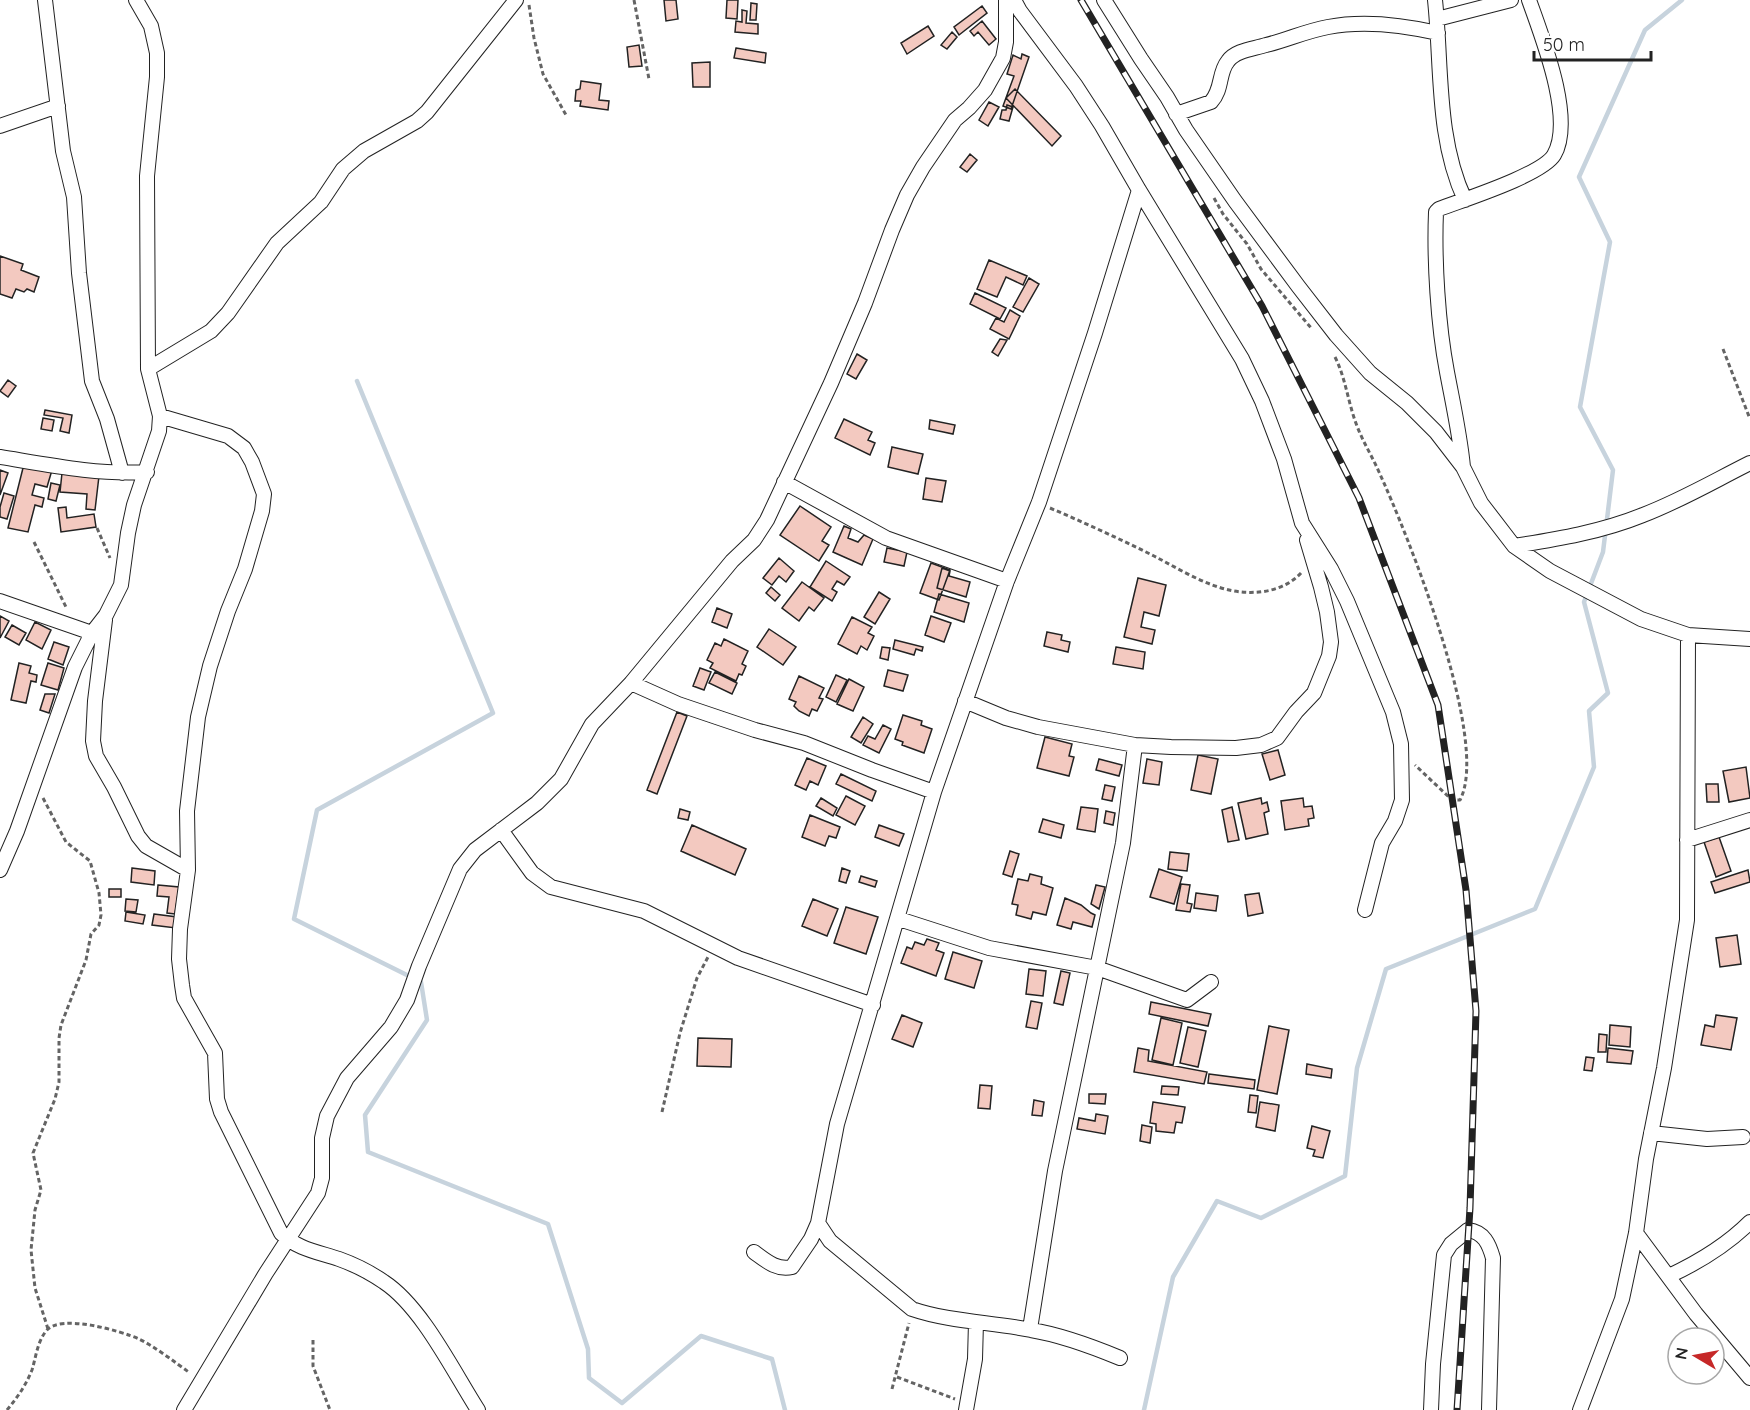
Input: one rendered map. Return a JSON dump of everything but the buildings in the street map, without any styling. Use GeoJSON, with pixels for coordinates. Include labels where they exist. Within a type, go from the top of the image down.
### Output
{"type":"FeatureCollection","features":[{"type":"Feature","properties":{"kind":"street"},"geometry":{"type":"LineString","coordinates":[[45,0],[63,151],[74,197],[79,273],[92,381],[107,419],[122,473]]}},
{"type":"Feature","properties":{"kind":"street"},"geometry":{"type":"LineString","coordinates":[[0,870],[75,667],[92,633],[105,615],[121,585],[132,514],[159,431],[160,416],[148,369],[147,176],[157,77],[157,53],[151,26],[136,0]]}},
{"type":"Feature","properties":{"kind":"street"},"geometry":{"type":"LineString","coordinates":[[148,369],[211,331],[228,313],[277,243],[321,202],[343,169],[364,151],[408,127],[427,112],[516,0]]}},
{"type":"Feature","properties":{"kind":"street"},"geometry":{"type":"LineString","coordinates":[[184,1410],[321,1186],[322,1138],[327,1116],[347,1078],[390,1027],[407,1000],[460,869],[475,850],[537,803],[561,779],[592,724],[631,682],[732,561],[754,540],[767,519],[850,340],[907,195],[955,120],[985,90],[1003,58],[1006,42],[1006,0]]}},
{"type":"Feature","properties":{"kind":"street"},"geometry":{"type":"LineString","coordinates":[[965,701],[1006,718],[1038,727],[1135,745],[1236,748],[1262,745],[1277,738],[1296,712],[1314,693],[1331,649],[1327,612],[1284,459],[1262,400],[1247,369],[1219,319],[1138,190],[1102,126],[1014,0]]}},
{"type":"Feature","properties":{"kind":"street"},"geometry":{"type":"LineString","coordinates":[[1104,0],[1234,201],[1336,335],[1370,373],[1407,403],[1436,432],[1463,467],[1481,503],[1514,546],[1550,571],[1652,624],[1688,635],[1750,639]]}},
{"type":"Feature","properties":{"kind":"street"},"geometry":{"type":"LineString","coordinates":[[1435,0],[1446,140],[1456,181],[1465,200]]}},
{"type":"Feature","properties":{"kind":"street"},"geometry":{"type":"LineString","coordinates":[[1176,114],[1211,102],[1220,87],[1222,70],[1229,59],[1243,51],[1329,27],[1438,26],[1511,0]]}},
{"type":"Feature","properties":{"kind":"street"},"geometry":{"type":"LineString","coordinates":[[1463,467],[1457,417],[1442,337],[1436,212],[1485,194],[1538,168],[1553,156],[1559,138],[1560,116],[1556,83],[1529,0]]}},
{"type":"Feature","properties":{"kind":"street"},"geometry":{"type":"LineString","coordinates":[[0,126],[58,106]]}},
{"type":"Feature","properties":{"kind":"street"},"geometry":{"type":"LineString","coordinates":[[754,1252],[770,1264],[785,1269],[792,1267],[811,1239],[818,1223],[837,1124],[934,792],[1007,581],[1039,502],[1095,333],[1138,190]]}},
{"type":"Feature","properties":{"kind":"street"},"geometry":{"type":"LineString","coordinates":[[160,416],[228,435],[244,448],[264,494],[262,511],[245,569],[210,666],[198,717],[187,811],[188,870],[180,939],[179,959],[183,998],[215,1053],[217,1100],[221,1112],[281,1233],[288,1241],[341,1260],[384,1282],[401,1297],[422,1321],[478,1410]]}},
{"type":"Feature","properties":{"kind":"street"},"geometry":{"type":"LineString","coordinates":[[0,456],[70,468],[122,473],[147,472]]}},
{"type":"Feature","properties":{"kind":"street"},"geometry":{"type":"LineString","coordinates":[[1514,546],[1573,537],[1640,516],[1664,507],[1750,463]]}},
{"type":"Feature","properties":{"kind":"street"},"geometry":{"type":"LineString","coordinates":[[784,482],[886,538],[1007,581]]}},
{"type":"Feature","properties":{"kind":"street"},"geometry":{"type":"LineString","coordinates":[[1302,523],[1347,601],[1393,712],[1401,744],[1402,800],[1395,821],[1382,843],[1365,910]]}},
{"type":"Feature","properties":{"kind":"street"},"geometry":{"type":"LineString","coordinates":[[0,601],[92,633]]}},
{"type":"Feature","properties":{"kind":"street"},"geometry":{"type":"LineString","coordinates":[[105,615],[95,701],[93,741],[96,756],[138,836],[146,846],[188,870]]}},
{"type":"Feature","properties":{"kind":"street"},"geometry":{"type":"LineString","coordinates":[[1580,1410],[1622,1299],[1636,1233],[1687,920],[1688,635]]}},
{"type":"Feature","properties":{"kind":"street"},"geometry":{"type":"LineString","coordinates":[[631,682],[678,704],[755,730],[804,743],[934,792]]}},
{"type":"Feature","properties":{"kind":"street"},"geometry":{"type":"LineString","coordinates":[[1030,1329],[1055,1171],[1123,843],[1135,745]]}},
{"type":"Feature","properties":{"kind":"street"},"geometry":{"type":"LineString","coordinates":[[1687,840],[1750,820]]}},
{"type":"Feature","properties":{"kind":"street"},"geometry":{"type":"LineString","coordinates":[[501,830],[532,873],[551,887],[644,911],[738,958],[873,1005]]}},
{"type":"Feature","properties":{"kind":"street"},"geometry":{"type":"LineString","coordinates":[[898,919],[989,948],[1097,968],[1187,1000],[1211,982]]}},
{"type":"Feature","properties":{"kind":"street"},"geometry":{"type":"LineString","coordinates":[[1651,1132],[1707,1139],[1743,1137]]}},
{"type":"Feature","properties":{"kind":"street"},"geometry":{"type":"LineString","coordinates":[[1669,1276],[1694,1265],[1713,1253],[1750,1222]]}},
{"type":"Feature","properties":{"kind":"street"},"geometry":{"type":"LineString","coordinates":[[818,1223],[830,1241],[912,1309],[928,1315],[1030,1329],[1062,1336],[1120,1358]]}},
{"type":"Feature","properties":{"kind":"street"},"geometry":{"type":"LineString","coordinates":[[1431,1410],[1433,1364],[1444,1255],[1451,1244],[1468,1230],[1476,1231],[1484,1237],[1493,1258],[1490,1410]]}},
{"type":"Feature","properties":{"kind":"street"},"geometry":{"type":"LineString","coordinates":[[1636,1233],[1696,1314],[1750,1378]]}},
{"type":"Feature","properties":{"kind":"street"},"geometry":{"type":"LineString","coordinates":[[967,1407],[975,1359],[976,1322]]}},
{"type":"Feature","properties":{"kind":"path"},"geometry":{"type":"LineString","coordinates":[[529,0],[534,38],[543,74],[566,115]]}},
{"type":"Feature","properties":{"kind":"path"},"geometry":{"type":"LineString","coordinates":[[634,0],[649,79]]}},
{"type":"Feature","properties":{"kind":"path"},"geometry":{"type":"LineString","coordinates":[[1213,197],[1223,214],[1247,244],[1261,269],[1315,331]]}},
{"type":"Feature","properties":{"kind":"path"},"geometry":{"type":"LineString","coordinates":[[1330,349],[1341,370],[1357,427],[1416,563],[1449,660],[1466,746],[1467,772],[1464,792],[1460,800],[1452,800],[1413,764],[1401,744]]}},
{"type":"Feature","properties":{"kind":"path"},"geometry":{"type":"LineString","coordinates":[[1723,349],[1750,419]]}},
{"type":"Feature","properties":{"kind":"path"},"geometry":{"type":"LineString","coordinates":[[1039,502],[1198,579],[1232,591],[1254,593],[1276,590],[1295,579],[1313,561]]}},
{"type":"Feature","properties":{"kind":"path"},"geometry":{"type":"LineString","coordinates":[[34,542],[75,627]]}},
{"type":"Feature","properties":{"kind":"path"},"geometry":{"type":"LineString","coordinates":[[34,780],[66,842],[90,861],[99,893],[101,915],[100,923],[91,934],[86,960],[61,1025],[59,1082],[55,1099],[33,1153],[41,1190],[35,1210],[31,1250],[35,1288],[48,1329]]}},
{"type":"Feature","properties":{"kind":"path"},"geometry":{"type":"LineString","coordinates":[[662,1112],[669,1088],[673,1060],[697,978],[715,945]]}},
{"type":"Feature","properties":{"kind":"path"},"geometry":{"type":"LineString","coordinates":[[892,1389],[907,1338],[912,1309]]}},
{"type":"Feature","properties":{"kind":"path"},"geometry":{"type":"LineString","coordinates":[[8,1410],[27,1380],[40,1340],[48,1329],[62,1323],[82,1324],[128,1335],[142,1341],[201,1380]]}},
{"type":"Feature","properties":{"kind":"path"},"geometry":{"type":"LineString","coordinates":[[313,1340],[313,1366],[330,1410]]}},
{"type":"Feature","properties":{"kind":"path"},"geometry":{"type":"LineString","coordinates":[[896,1377],[967,1407]]}},
{"type":"Feature","properties":{"kind":"waterway"},"geometry":{"type":"LineString","coordinates":[[1144,1410],[1173,1277],[1217,1201],[1261,1218],[1345,1176],[1357,1068],[1386,969],[1535,909],[1594,767],[1589,711],[1608,693],[1584,602],[1603,552],[1613,470],[1580,407],[1610,242],[1579,177],[1645,30],[1682,0]]}},
{"type":"Feature","properties":{"kind":"waterway"},"geometry":{"type":"LineString","coordinates":[[357,381],[493,713],[317,810],[294,919],[421,982],[427,1020],[365,1115],[368,1152],[548,1224],[588,1349],[589,1378],[622,1403],[701,1336],[772,1359],[785,1410]]}},
{"type":"Feature","properties":{"kind":"railway"},"geometry":{"type":"LineString","coordinates":[[1081,0],[1262,306],[1359,498],[1438,705],[1466,890],[1476,1011],[1470,1208],[1457,1410]]}}]}
